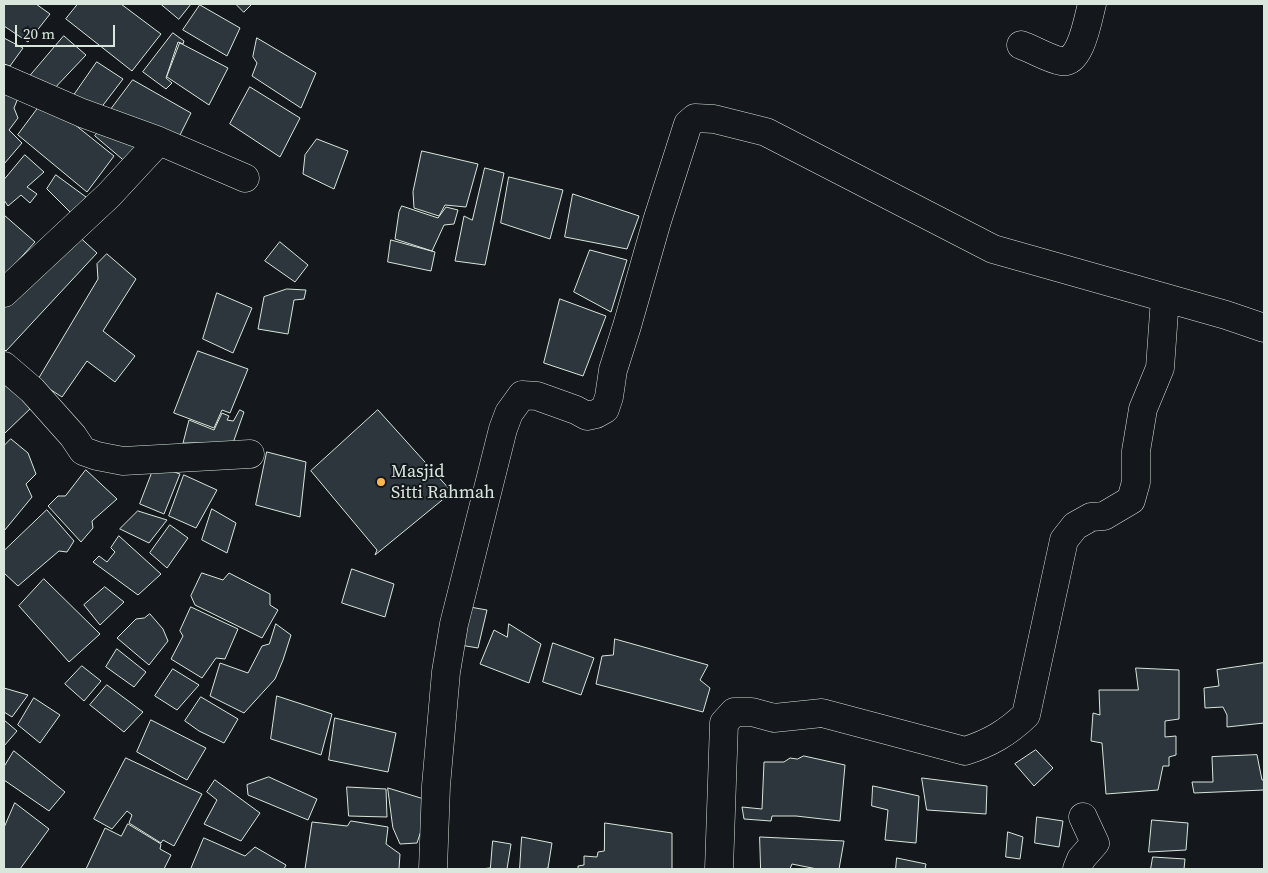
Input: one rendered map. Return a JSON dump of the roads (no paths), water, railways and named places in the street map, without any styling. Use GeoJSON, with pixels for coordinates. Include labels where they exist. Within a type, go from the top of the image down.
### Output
{"type":"FeatureCollection","features":[{"type":"Feature","properties":{"kind":"street"},"geometry":{"type":"LineString","coordinates":[[1021,44],[1062,62],[1071,60],[1079,49],[1092,4]]}},
{"type":"Feature","properties":{"kind":"street"},"geometry":{"type":"LineString","coordinates":[[4,79],[82,113],[159,140],[245,178]]}},
{"type":"Feature","properties":{"kind":"street"},"geometry":{"type":"LineString","coordinates":[[433,869],[436,786],[446,672],[454,624],[503,430],[509,413],[522,395],[537,396],[587,416],[605,409],[609,397],[612,370],[627,326],[657,221],[688,124],[695,118],[714,118],[766,132],[993,249],[1264,328]]}},
{"type":"Feature","properties":{"kind":"street"},"geometry":{"type":"LineString","coordinates":[[4,293],[109,195],[159,140]]}},
{"type":"Feature","properties":{"kind":"street"},"geometry":{"type":"LineString","coordinates":[[720,869],[724,723],[734,712],[752,712],[774,718],[822,713],[965,751],[984,745],[1011,730],[1026,715],[1064,540],[1075,526],[1091,517],[1104,516],[1131,500],[1136,482],[1136,451],[1143,409],[1160,368],[1165,298]]}},
{"type":"Feature","properties":{"kind":"street"},"geometry":{"type":"LineString","coordinates":[[4,366],[32,390],[73,436],[83,451],[123,461],[250,454]]}},
{"type":"Feature","properties":{"kind":"street"},"geometry":{"type":"LineString","coordinates":[[1077,869],[1081,859],[1095,843],[1083,817]]}},
{"type":"Feature","properties":{"kind":"place","name":"Masjid Sitti Rahmah"},"geometry":{"type":"Point","coordinates":[381,482]}}]}
